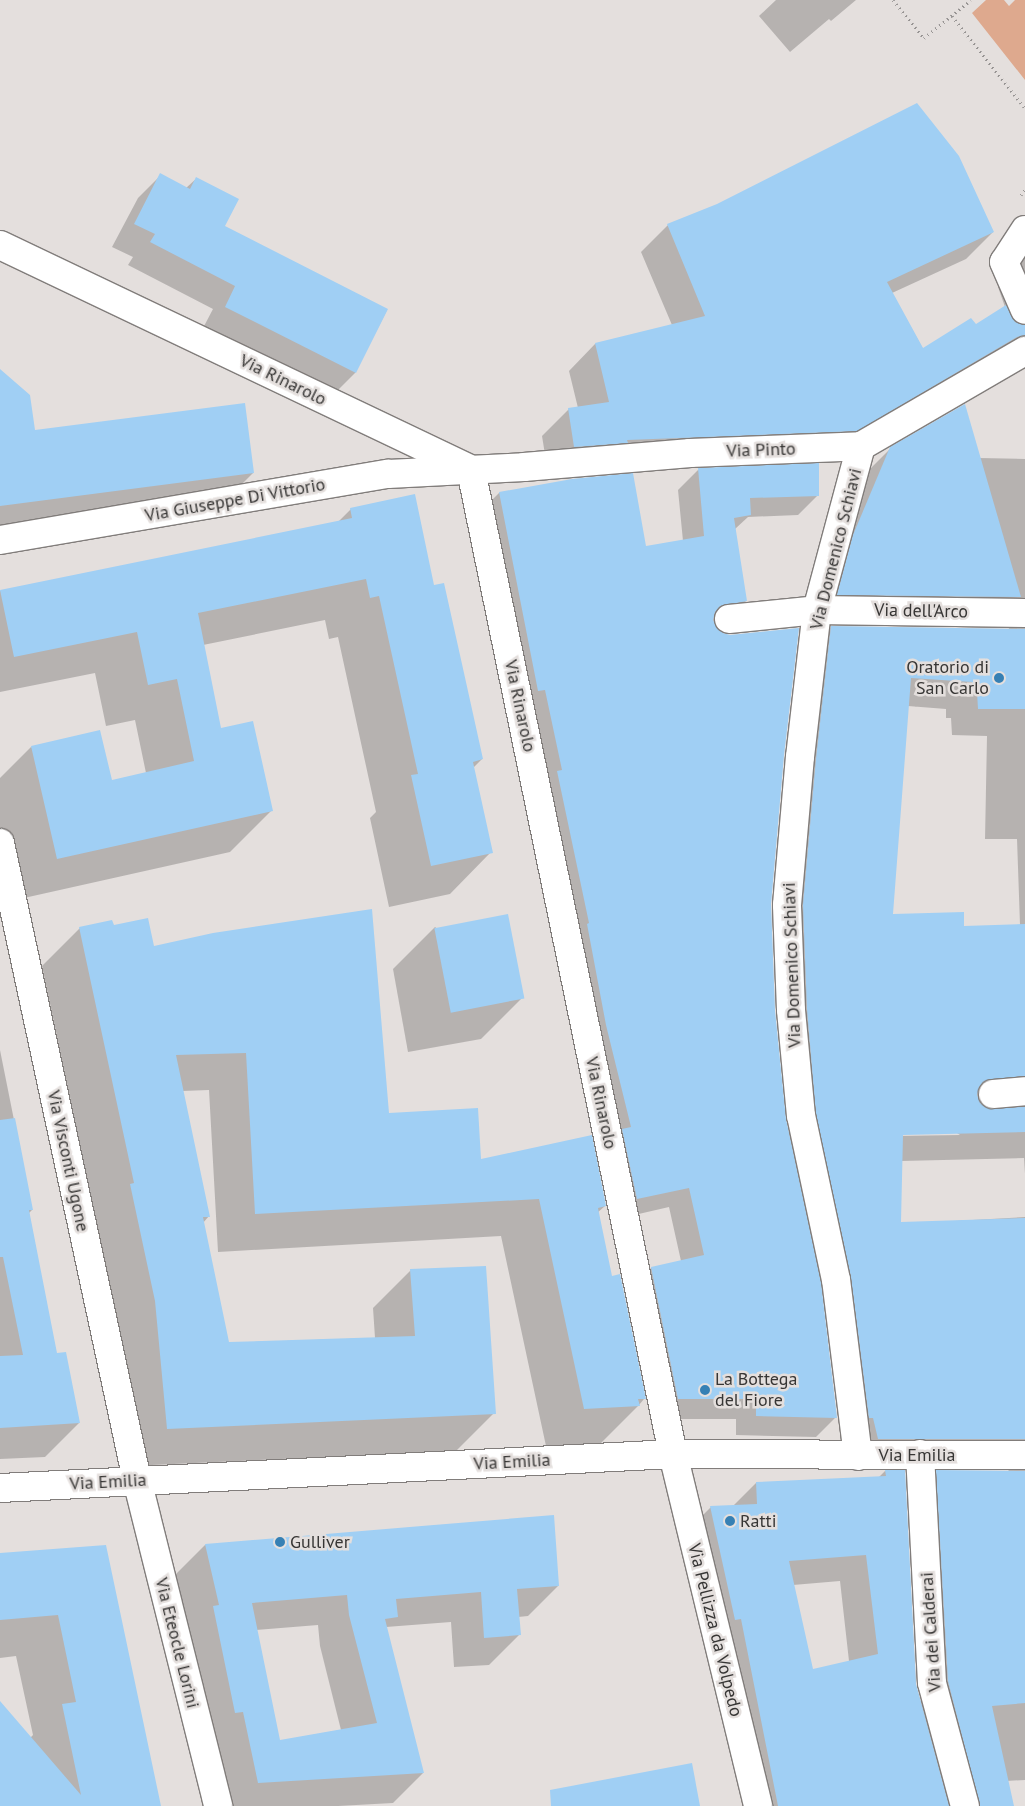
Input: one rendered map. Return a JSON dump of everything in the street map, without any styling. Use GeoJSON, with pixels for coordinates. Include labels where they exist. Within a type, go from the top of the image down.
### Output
{"type":"FeatureCollection","features":[{"type":"Feature","properties":{"kind":"street"},"geometry":{"type":"LineString","coordinates":[[1025,230],[1004,262],[1025,310]]}},
{"type":"Feature","properties":{"kind":"street","name":"Via Rinarolo"},"geometry":{"type":"LineString","coordinates":[[0,245],[471,470],[673,1454]]}},
{"type":"Feature","properties":{"kind":"street","name":"Via Pinto"},"geometry":{"type":"LineString","coordinates":[[471,470],[690,453],[861,446],[1025,351]]}},
{"type":"Feature","properties":{"kind":"street","name":"Via Domenico Schiavi"},"geometry":{"type":"LineString","coordinates":[[858,1456],[836,1280],[801,1116],[791,1010],[787,905],[800,757],[817,610],[861,446]]}},
{"type":"Feature","properties":{"kind":"street","name":"Via Giuseppe Di Vittorio"},"geometry":{"type":"LineString","coordinates":[[0,540],[388,474],[471,470]]}},
{"type":"Feature","properties":{"kind":"street","name":"Via dell'Arco"},"geometry":{"type":"LineString","coordinates":[[729,619],[817,610],[1025,612]]}},
{"type":"Feature","properties":{"kind":"street","name":"Via Visconti Ugone"},"geometry":{"type":"LineString","coordinates":[[0,843],[3,869],[137,1480]]}},
{"type":"Feature","properties":{"kind":"street"},"geometry":{"type":"LineString","coordinates":[[993,1094],[1025,1091]]}},
{"type":"Feature","properties":{"kind":"street","name":"Via Emilia"},"geometry":{"type":"LineString","coordinates":[[0,1488],[673,1454],[1025,1455]]}},
{"type":"Feature","properties":{"kind":"street","name":"Via Pellizza da Volpedo"},"geometry":{"type":"LineString","coordinates":[[673,1454],[758,1806]]}},
{"type":"Feature","properties":{"kind":"street","name":"Via dei Calderai"},"geometry":{"type":"LineString","coordinates":[[920,1454],[932,1683],[965,1806]]}},
{"type":"Feature","properties":{"kind":"street","name":"Via Eteocle Lorini"},"geometry":{"type":"LineString","coordinates":[[137,1480],[218,1806]]}},
{"type":"Feature","properties":{"kind":"path"},"geometry":{"type":"LineString","coordinates":[[893,0],[924,38],[971,0]]}},
{"type":"Feature","properties":{"kind":"path"},"geometry":{"type":"LineString","coordinates":[[952,16],[1025,108]]}},
{"type":"Feature","properties":{"kind":"shaded area"},"geometry":{"type":"Polygon","coordinates":[[[986,0],[1004,0],[1009,6],[1015,0],[1025,0],[1025,80],[972,13],[986,0]]]}},
{"type":"Feature","properties":{"kind":"building"},"geometry":{"type":"Polygon","coordinates":[[[917,103],[959,156],[994,232],[887,282],[923,348],[971,318],[976,324],[1006,305],[1015,322],[1025,325],[1025,335],[1017,337],[857,431],[627,440],[628,443],[574,447],[568,408],[609,402],[595,343],[705,316],[667,224],[717,204],[917,103]]]}},
{"type":"Feature","properties":{"kind":"building"},"geometry":{"type":"Polygon","coordinates":[[[160,173],[190,189],[196,177],[239,199],[225,226],[388,309],[356,373],[225,307],[235,286],[150,242],[155,234],[134,224],[160,173]]]}},
{"type":"Feature","properties":{"kind":"building"},"geometry":{"type":"Polygon","coordinates":[[[0,369],[30,395],[35,430],[245,403],[254,473],[0,506],[0,369]]]}},
{"type":"Feature","properties":{"kind":"building"},"geometry":{"type":"Polygon","coordinates":[[[965,404],[1021,597],[837,595],[853,535],[890,447],[965,404]]]}},
{"type":"Feature","properties":{"kind":"building"},"geometry":{"type":"Polygon","coordinates":[[[819,463],[819,496],[750,498],[751,515],[734,518],[747,601],[720,606],[715,612],[713,620],[717,628],[723,633],[730,635],[799,628],[784,755],[771,904],[775,1011],[786,1119],[821,1283],[837,1418],[756,1416],[756,1399],[678,1399],[651,1267],[704,1255],[689,1188],[637,1199],[622,1129],[631,1127],[606,1025],[587,924],[589,923],[557,771],[562,770],[545,690],[538,691],[499,492],[572,479],[633,473],[646,546],[704,536],[698,468],[819,463]]]}},
{"type":"Feature","properties":{"kind":"building"},"geometry":{"type":"Polygon","coordinates":[[[415,494],[434,585],[444,583],[483,759],[473,762],[493,853],[431,866],[411,775],[418,774],[379,596],[370,598],[366,579],[198,613],[221,728],[253,721],[273,811],[57,859],[31,746],[100,730],[112,780],[194,761],[177,679],[148,685],[137,632],[14,657],[0,590],[352,518],[350,508],[415,494]]]}},
{"type":"Feature","properties":{"kind":"building"},"geometry":{"type":"Polygon","coordinates":[[[831,626],[1025,629],[1025,709],[978,709],[977,692],[972,692],[972,682],[911,678],[893,914],[964,912],[964,926],[1025,924],[1025,1076],[984,1081],[979,1087],[977,1095],[980,1103],[987,1108],[1025,1107],[1025,1132],[903,1135],[901,1222],[1025,1218],[1025,1439],[878,1439],[873,1418],[869,1418],[851,1277],[816,1114],[807,1009],[803,905],[816,759],[831,626]]]}},
{"type":"Feature","properties":{"kind":"building"},"geometry":{"type":"Polygon","coordinates":[[[372,909],[389,1113],[478,1108],[481,1159],[592,1135],[606,1206],[598,1208],[612,1276],[620,1274],[646,1399],[638,1399],[640,1406],[584,1409],[539,1199],[255,1214],[246,1053],[176,1055],[210,1217],[203,1217],[229,1342],[415,1336],[410,1269],[486,1266],[496,1414],[167,1429],[155,1301],[130,1184],[134,1183],[79,927],[112,920],[114,925],[148,918],[154,946],[213,933],[372,909]]]}},
{"type":"Feature","properties":{"kind":"building"},"geometry":{"type":"Polygon","coordinates":[[[508,914],[524,998],[451,1013],[434,928],[508,914]]]}},
{"type":"Feature","properties":{"kind":"building"},"geometry":{"type":"Polygon","coordinates":[[[15,1118],[33,1210],[29,1210],[57,1353],[66,1352],[80,1423],[0,1428],[0,1356],[23,1355],[3,1257],[0,1257],[0,1120],[15,1118]]]}},
{"type":"Feature","properties":{"kind":"building"},"geometry":{"type":"Polygon","coordinates":[[[885,1470],[905,1470],[916,1684],[949,1806],[778,1806],[741,1619],[735,1620],[710,1506],[757,1504],[756,1482],[886,1476],[885,1470]],[[866,1555],[789,1561],[813,1669],[878,1654],[866,1555]]]}},
{"type":"Feature","properties":{"kind":"building"},"geometry":{"type":"Polygon","coordinates":[[[936,1470],[1025,1471],[1025,1703],[992,1706],[1014,1806],[980,1806],[948,1681],[936,1470]]]}},
{"type":"Feature","properties":{"kind":"building"},"geometry":{"type":"Polygon","coordinates":[[[554,1515],[559,1586],[517,1589],[521,1635],[484,1638],[481,1592],[396,1599],[398,1617],[385,1619],[424,1773],[258,1783],[243,1712],[235,1713],[213,1606],[219,1605],[205,1544],[554,1515]],[[347,1595],[252,1603],[280,1740],[377,1723],[349,1615],[347,1595]]]}},
{"type":"Feature","properties":{"kind":"building"},"geometry":{"type":"Polygon","coordinates":[[[106,1545],[161,1806],[0,1806],[0,1701],[81,1795],[62,1704],[76,1702],[58,1615],[0,1620],[0,1553],[106,1545]]]}},
{"type":"Feature","properties":{"kind":"building"},"geometry":{"type":"Polygon","coordinates":[[[692,1763],[700,1806],[551,1806],[550,1790],[692,1763]]]}},
{"type":"Feature","properties":{"kind":"place","name":"Oratorio di San Carlo"},"geometry":{"type":"Point","coordinates":[999,678]}},
{"type":"Feature","properties":{"kind":"place","name":"La Bottega del Fiore"},"geometry":{"type":"Point","coordinates":[705,1390]}},
{"type":"Feature","properties":{"kind":"place","name":"Ratti"},"geometry":{"type":"Point","coordinates":[730,1521]}},
{"type":"Feature","properties":{"kind":"place","name":"Gulliver"},"geometry":{"type":"Point","coordinates":[280,1542]}}]}
